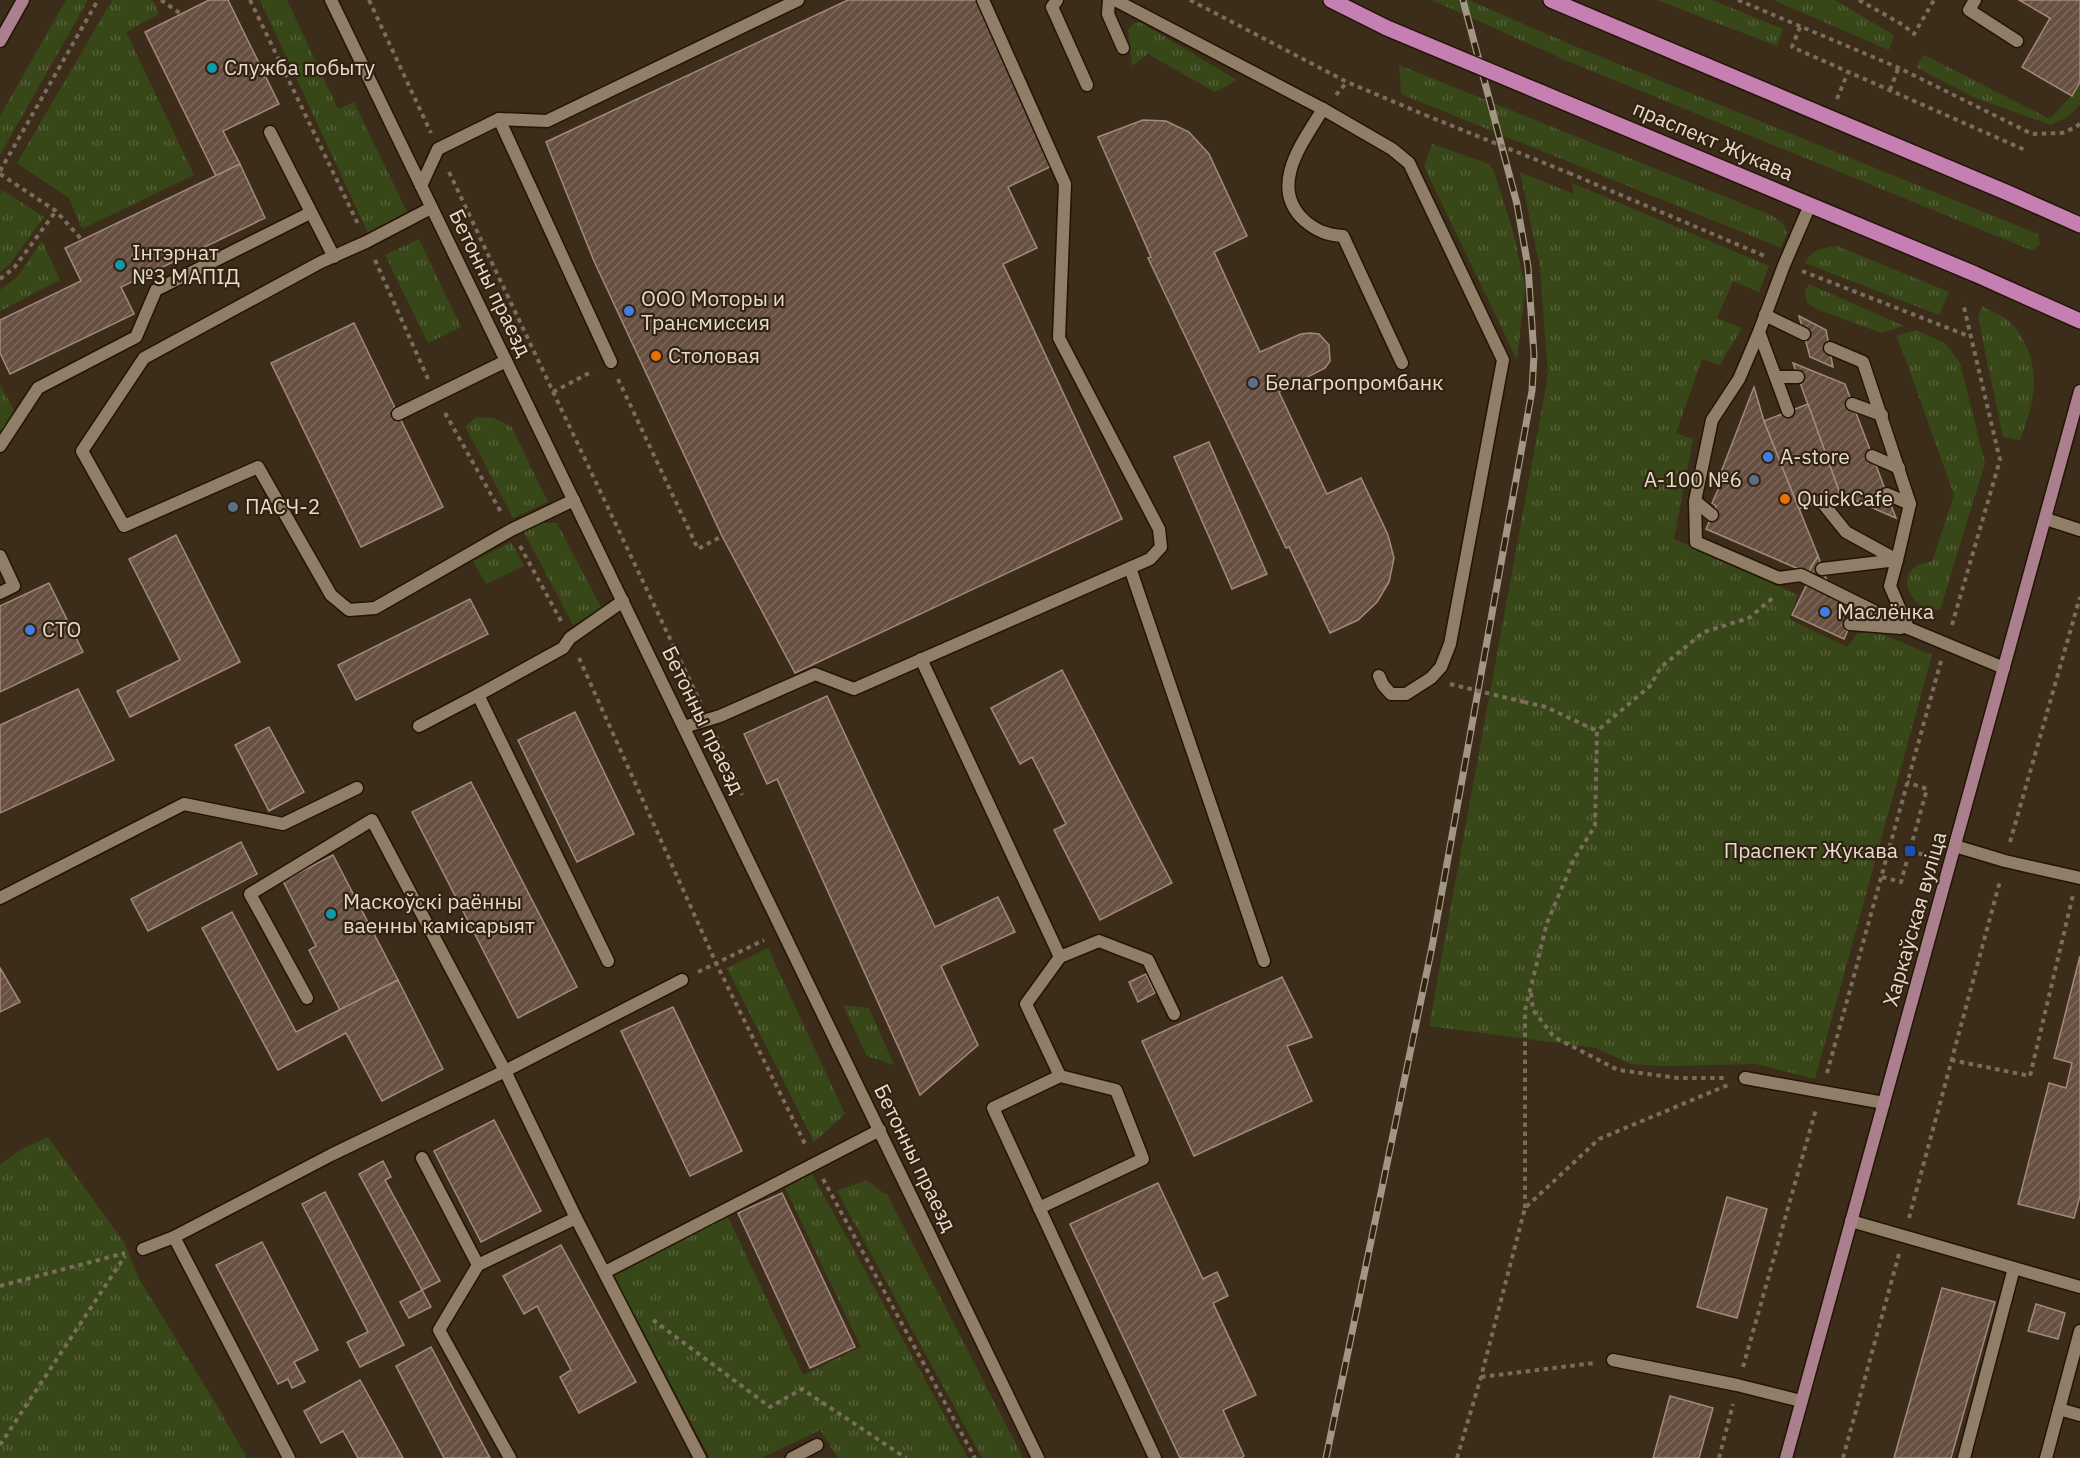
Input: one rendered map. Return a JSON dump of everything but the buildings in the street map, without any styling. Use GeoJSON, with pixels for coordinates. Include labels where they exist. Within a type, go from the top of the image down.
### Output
{"type":"FeatureCollection","features":[{"type":"Feature","properties":{"kind":"main road"},"geometry":{"type":"LineString","coordinates":[[0,41],[23,0]]}},
{"type":"Feature","properties":{"kind":"main road","name":"праспект Жукава"},"geometry":{"type":"LineString","coordinates":[[1330,0],[1387,28],[2080,321]]}},
{"type":"Feature","properties":{"kind":"main road"},"geometry":{"type":"LineString","coordinates":[[1551,0],[2080,225]]}},
{"type":"Feature","properties":{"kind":"main road","name":"Харкаўская вуліца"},"geometry":{"type":"LineString","coordinates":[[1786,1458],[2080,391]]}},
{"type":"Feature","properties":{"kind":"street","name":"Бетонны праезд"},"geometry":{"type":"LineString","coordinates":[[331,0],[1038,1458]]}},
{"type":"Feature","properties":{"kind":"street"},"geometry":{"type":"LineString","coordinates":[[421,186],[438,149],[498,119],[547,121],[798,0]]}},
{"type":"Feature","properties":{"kind":"street"},"geometry":{"type":"LineString","coordinates":[[684,727],[720,716],[815,674],[854,688],[1150,559],[1161,547],[1159,529],[1059,338],[1065,183],[983,0]]}},
{"type":"Feature","properties":{"kind":"street"},"geometry":{"type":"LineString","coordinates":[[1058,0],[1052,7],[1087,85]]}},
{"type":"Feature","properties":{"kind":"street"},"geometry":{"type":"LineString","coordinates":[[1109,0],[1108,14],[1123,48]]}},
{"type":"Feature","properties":{"kind":"street"},"geometry":{"type":"LineString","coordinates":[[1115,0],[1323,109],[1392,149],[1409,163],[1503,360],[1450,644],[1441,667],[1431,678],[1406,694],[1391,694],[1379,676]]}},
{"type":"Feature","properties":{"kind":"street"},"geometry":{"type":"LineString","coordinates":[[1975,0],[1969,10],[2017,41]]}},
{"type":"Feature","properties":{"kind":"street"},"geometry":{"type":"LineString","coordinates":[[1323,109],[1300,146],[1289,173],[1288,194],[1292,206],[1309,224],[1320,232],[1343,236],[1402,363]]}},
{"type":"Feature","properties":{"kind":"street"},"geometry":{"type":"LineString","coordinates":[[498,119],[611,363]]}},
{"type":"Feature","properties":{"kind":"street"},"geometry":{"type":"LineString","coordinates":[[270,132],[334,257]]}},
{"type":"Feature","properties":{"kind":"street"},"geometry":{"type":"LineString","coordinates":[[1810,205],[1739,379],[1712,420],[1695,501],[1696,542],[1779,578],[1802,575],[1908,628],[2004,668]]}},
{"type":"Feature","properties":{"kind":"street"},"geometry":{"type":"LineString","coordinates":[[431,208],[257,296],[144,358],[82,451],[124,526],[258,467],[331,595],[349,610],[375,608],[511,530],[574,500]]}},
{"type":"Feature","properties":{"kind":"street"},"geometry":{"type":"LineString","coordinates":[[0,446],[38,388],[136,337],[156,290],[310,213]]}},
{"type":"Feature","properties":{"kind":"street"},"geometry":{"type":"LineString","coordinates":[[1765,315],[1804,334]]}},
{"type":"Feature","properties":{"kind":"street"},"geometry":{"type":"LineString","coordinates":[[1760,332],[1788,411]]}},
{"type":"Feature","properties":{"kind":"street"},"geometry":{"type":"LineString","coordinates":[[1830,348],[1863,362],[1910,504],[1890,586],[1908,628]]}},
{"type":"Feature","properties":{"kind":"street"},"geometry":{"type":"LineString","coordinates":[[398,414],[506,361]]}},
{"type":"Feature","properties":{"kind":"street"},"geometry":{"type":"LineString","coordinates":[[1777,378],[1798,377]]}},
{"type":"Feature","properties":{"kind":"street"},"geometry":{"type":"LineString","coordinates":[[1852,404],[1882,415]]}},
{"type":"Feature","properties":{"kind":"street"},"geometry":{"type":"LineString","coordinates":[[1872,456],[1899,468]]}},
{"type":"Feature","properties":{"kind":"street"},"geometry":{"type":"LineString","coordinates":[[1887,494],[1910,504]]}},
{"type":"Feature","properties":{"kind":"street"},"geometry":{"type":"LineString","coordinates":[[1695,501],[1712,515]]}},
{"type":"Feature","properties":{"kind":"street"},"geometry":{"type":"LineString","coordinates":[[1821,501],[1846,532],[1897,560]]}},
{"type":"Feature","properties":{"kind":"street"},"geometry":{"type":"LineString","coordinates":[[2046,519],[2080,530]]}},
{"type":"Feature","properties":{"kind":"street"},"geometry":{"type":"LineString","coordinates":[[0,555],[14,586],[0,593]]}},
{"type":"Feature","properties":{"kind":"street"},"geometry":{"type":"LineString","coordinates":[[1822,569],[1897,560]]}},
{"type":"Feature","properties":{"kind":"street"},"geometry":{"type":"LineString","coordinates":[[1130,568],[1264,961]]}},
{"type":"Feature","properties":{"kind":"street"},"geometry":{"type":"LineString","coordinates":[[420,726],[563,648],[570,638],[623,601]]}},
{"type":"Feature","properties":{"kind":"street"},"geometry":{"type":"LineString","coordinates":[[1850,624],[1908,628]]}},
{"type":"Feature","properties":{"kind":"street"},"geometry":{"type":"LineString","coordinates":[[921,659],[1060,957]]}},
{"type":"Feature","properties":{"kind":"street"},"geometry":{"type":"LineString","coordinates":[[478,695],[608,961]]}},
{"type":"Feature","properties":{"kind":"street"},"geometry":{"type":"LineString","coordinates":[[0,898],[184,804],[284,824],[357,788]]}},
{"type":"Feature","properties":{"kind":"street"},"geometry":{"type":"LineString","coordinates":[[307,998],[250,894],[372,820],[505,1071],[576,1218],[700,1458]]}},
{"type":"Feature","properties":{"kind":"street"},"geometry":{"type":"LineString","coordinates":[[1955,846],[2005,861],[2079,877]]}},
{"type":"Feature","properties":{"kind":"street"},"geometry":{"type":"LineString","coordinates":[[1060,1076],[1026,1004],[1060,957],[1099,941],[1148,960],[1174,1014]]}},
{"type":"Feature","properties":{"kind":"street"},"geometry":{"type":"LineString","coordinates":[[143,1249],[174,1237],[331,1155],[505,1071],[682,980]]}},
{"type":"Feature","properties":{"kind":"street"},"geometry":{"type":"LineString","coordinates":[[1039,1208],[1143,1159],[1116,1090],[1060,1076],[993,1108],[1039,1208],[1155,1458]]}},
{"type":"Feature","properties":{"kind":"street"},"geometry":{"type":"LineString","coordinates":[[1745,1078],[1822,1090],[1884,1103]]}},
{"type":"Feature","properties":{"kind":"street"},"geometry":{"type":"LineString","coordinates":[[605,1272],[880,1130]]}},
{"type":"Feature","properties":{"kind":"street"},"geometry":{"type":"LineString","coordinates":[[422,1158],[477,1265]]}},
{"type":"Feature","properties":{"kind":"street"},"geometry":{"type":"LineString","coordinates":[[510,1458],[439,1330],[477,1265],[576,1218]]}},
{"type":"Feature","properties":{"kind":"street"},"geometry":{"type":"LineString","coordinates":[[1851,1221],[2080,1287]]}},
{"type":"Feature","properties":{"kind":"street"},"geometry":{"type":"LineString","coordinates":[[174,1237],[289,1458]]}},
{"type":"Feature","properties":{"kind":"street"},"geometry":{"type":"LineString","coordinates":[[1964,1458],[2014,1268]]}},
{"type":"Feature","properties":{"kind":"street"},"geometry":{"type":"LineString","coordinates":[[2046,1458],[2080,1331]]}},
{"type":"Feature","properties":{"kind":"street"},"geometry":{"type":"LineString","coordinates":[[1613,1360],[1737,1385],[1802,1401]]}},
{"type":"Feature","properties":{"kind":"street"},"geometry":{"type":"LineString","coordinates":[[2059,1409],[2080,1415]]}},
{"type":"Feature","properties":{"kind":"street"},"geometry":{"type":"LineString","coordinates":[[792,1458],[817,1445]]}},
{"type":"Feature","properties":{"kind":"path"},"geometry":{"type":"LineString","coordinates":[[82,240],[56,211],[0,172],[98,0]]}},
{"type":"Feature","properties":{"kind":"path"},"geometry":{"type":"LineString","coordinates":[[161,0],[181,14]]}},
{"type":"Feature","properties":{"kind":"path"},"geometry":{"type":"LineString","coordinates":[[250,0],[366,242],[436,397],[570,638],[716,963],[815,1164],[975,1458]]}},
{"type":"Feature","properties":{"kind":"path"},"geometry":{"type":"LineString","coordinates":[[1190,0],[1347,82],[1569,173]]}},
{"type":"Feature","properties":{"kind":"path"},"geometry":{"type":"LineString","coordinates":[[1738,0],[1899,68],[2032,134],[2062,132],[2080,124]]}},
{"type":"Feature","properties":{"kind":"path"},"geometry":{"type":"LineString","coordinates":[[1859,0],[1903,25],[1914,34],[1934,0]]}},
{"type":"Feature","properties":{"kind":"path"},"geometry":{"type":"LineString","coordinates":[[1800,27],[1792,47],[2025,150]]}},
{"type":"Feature","properties":{"kind":"path"},"geometry":{"type":"LineString","coordinates":[[1890,90],[1899,68]]}},
{"type":"Feature","properties":{"kind":"path"},"geometry":{"type":"LineString","coordinates":[[1830,118],[1848,72]]}},
{"type":"Feature","properties":{"kind":"path"},"geometry":{"type":"LineString","coordinates":[[0,279],[14,268],[56,211]]}},
{"type":"Feature","properties":{"kind":"path"},"geometry":{"type":"LineString","coordinates":[[1719,1458],[1737,1385],[2000,460],[1963,303]]}},
{"type":"Feature","properties":{"kind":"path"},"geometry":{"type":"LineString","coordinates":[[553,392],[611,363],[698,549],[722,536]]}},
{"type":"Feature","properties":{"kind":"path"},"geometry":{"type":"LineString","coordinates":[[1457,1458],[1481,1377],[1525,1208],[1525,1010],[1547,923],[1574,859],[1595,826],[1597,731],[1650,687],[1661,667],[1704,632],[1749,618],[1802,575]]}},
{"type":"Feature","properties":{"kind":"path"},"geometry":{"type":"LineString","coordinates":[[1843,1458],[2005,861],[2080,597]]}},
{"type":"Feature","properties":{"kind":"path"},"geometry":{"type":"LineString","coordinates":[[1450,684],[1546,707],[1597,731]]}},
{"type":"Feature","properties":{"kind":"path"},"geometry":{"type":"LineString","coordinates":[[1882,878],[1901,882],[1927,789],[1907,782]]}},
{"type":"Feature","properties":{"kind":"path"},"geometry":{"type":"LineString","coordinates":[[1951,1060],[2030,1076],[2079,877]]}},
{"type":"Feature","properties":{"kind":"path"},"geometry":{"type":"LineString","coordinates":[[682,980],[783,930]]}},
{"type":"Feature","properties":{"kind":"path"},"geometry":{"type":"LineString","coordinates":[[1530,988],[1533,1010],[1554,1037],[1618,1070],[1678,1078],[1745,1078]]}},
{"type":"Feature","properties":{"kind":"path"},"geometry":{"type":"LineString","coordinates":[[1525,1208],[1599,1139],[1745,1078]]}},
{"type":"Feature","properties":{"kind":"path"},"geometry":{"type":"LineString","coordinates":[[0,1286],[127,1252],[0,1445]]}},
{"type":"Feature","properties":{"kind":"path"},"geometry":{"type":"LineString","coordinates":[[651,1319],[770,1407],[802,1389],[906,1458]]}},
{"type":"Feature","properties":{"kind":"path"},"geometry":{"type":"LineString","coordinates":[[1481,1377],[1613,1360]]}},
{"type":"Feature","properties":{"kind":"green space"},"geometry":{"type":"Polygon","coordinates":[[[66,0],[88,0],[0,155],[0,116],[66,0]]]}},
{"type":"Feature","properties":{"kind":"green space"},"geometry":{"type":"Polygon","coordinates":[[[112,0],[151,0],[154,2],[159,14],[126,32],[194,175],[82,229],[69,198],[17,163],[112,0]]]}},
{"type":"Feature","properties":{"kind":"green space"},"geometry":{"type":"Polygon","coordinates":[[[260,0],[287,0],[338,109],[354,102],[407,212],[368,233],[260,0]]]}},
{"type":"Feature","properties":{"kind":"green space"},"geometry":{"type":"Polygon","coordinates":[[[1432,0],[1469,0],[1572,45],[2038,234],[2040,244],[2031,250],[1565,60],[1432,0]]]}},
{"type":"Feature","properties":{"kind":"green space"},"geometry":{"type":"Polygon","coordinates":[[[1657,0],[1712,0],[1783,29],[1777,46],[1657,0]]]}},
{"type":"Feature","properties":{"kind":"green space"},"geometry":{"type":"Polygon","coordinates":[[[1773,0],[1835,0],[1894,35],[1889,50],[1773,0]]]}},
{"type":"Feature","properties":{"kind":"green space"},"geometry":{"type":"Polygon","coordinates":[[[1140,22],[1237,80],[1215,92],[1148,54],[1132,66],[1128,30],[1134,23],[1140,22]]]}},
{"type":"Feature","properties":{"kind":"green space"},"geometry":{"type":"Polygon","coordinates":[[[1924,55],[2050,119],[2071,96],[2080,82],[2080,104],[2069,116],[2051,125],[1973,97],[1916,67],[1924,55]]]}},
{"type":"Feature","properties":{"kind":"green space"},"geometry":{"type":"Polygon","coordinates":[[[1399,65],[1773,216],[1784,225],[1787,232],[1781,248],[1401,94],[1399,65]]]}},
{"type":"Feature","properties":{"kind":"green space"},"geometry":{"type":"Polygon","coordinates":[[[1432,144],[1489,164],[1494,171],[1514,235],[1525,287],[1517,360],[1424,166],[1432,144]]]}},
{"type":"Feature","properties":{"kind":"green space"},"geometry":{"type":"Polygon","coordinates":[[[1520,172],[1574,194],[1572,183],[1769,266],[1759,292],[1733,281],[1717,318],[1742,328],[1720,365],[1702,359],[1676,433],[1693,439],[1674,539],[1798,595],[1789,619],[1847,647],[1857,634],[1875,631],[1932,655],[1815,1079],[1756,1064],[1664,1066],[1631,1064],[1596,1048],[1429,1026],[1548,375],[1540,267],[1520,172]]]}},
{"type":"Feature","properties":{"kind":"green space"},"geometry":{"type":"Polygon","coordinates":[[[2,190],[44,217],[10,264],[0,272],[0,194],[2,190]]]}},
{"type":"Feature","properties":{"kind":"green space"},"geometry":{"type":"Polygon","coordinates":[[[419,239],[461,327],[428,343],[385,255],[419,239]]]}},
{"type":"Feature","properties":{"kind":"green space"},"geometry":{"type":"Polygon","coordinates":[[[42,241],[60,280],[0,311],[0,290],[17,277],[42,241]]]}},
{"type":"Feature","properties":{"kind":"green space"},"geometry":{"type":"Polygon","coordinates":[[[1837,246],[1949,292],[1939,315],[1805,263],[1818,250],[1837,246]]]}},
{"type":"Feature","properties":{"kind":"green space"},"geometry":{"type":"Polygon","coordinates":[[[1809,284],[1904,326],[1882,333],[1819,310],[1807,303],[1805,292],[1809,284]]]}},
{"type":"Feature","properties":{"kind":"green space"},"geometry":{"type":"Polygon","coordinates":[[[1982,306],[2003,317],[2017,330],[2027,347],[2033,366],[2033,393],[2020,440],[2003,437],[1978,317],[1982,306]]]}},
{"type":"Feature","properties":{"kind":"green space"},"geometry":{"type":"Polygon","coordinates":[[[1916,330],[1945,343],[1960,363],[1985,463],[1940,610],[1928,609],[1919,604],[1908,588],[1911,571],[1919,565],[1932,562],[1954,495],[1896,336],[1916,330]]]}},
{"type":"Feature","properties":{"kind":"green space"},"geometry":{"type":"Polygon","coordinates":[[[0,385],[15,412],[0,435],[0,385]]]}},
{"type":"Feature","properties":{"kind":"green space"},"geometry":{"type":"Polygon","coordinates":[[[477,417],[493,418],[511,426],[548,502],[513,518],[465,426],[477,417]]]}},
{"type":"Feature","properties":{"kind":"green space"},"geometry":{"type":"Polygon","coordinates":[[[542,523],[557,523],[602,609],[573,625],[524,532],[542,523]]]}},
{"type":"Feature","properties":{"kind":"green space"},"geometry":{"type":"Polygon","coordinates":[[[511,542],[524,566],[486,584],[473,561],[511,542]]]}},
{"type":"Feature","properties":{"kind":"green space"},"geometry":{"type":"Polygon","coordinates":[[[768,948],[845,1114],[814,1142],[727,968],[768,948]]]}},
{"type":"Feature","properties":{"kind":"green space"},"geometry":{"type":"Polygon","coordinates":[[[843,1005],[869,1008],[894,1065],[867,1056],[843,1005]]]}},
{"type":"Feature","properties":{"kind":"green space"},"geometry":{"type":"Polygon","coordinates":[[[48,1137],[125,1244],[138,1277],[247,1458],[0,1458],[0,1165],[20,1150],[48,1137]]]}},
{"type":"Feature","properties":{"kind":"green space"},"geometry":{"type":"Polygon","coordinates":[[[812,1174],[968,1458],[838,1458],[820,1430],[762,1458],[710,1458],[614,1276],[727,1215],[803,1375],[861,1347],[785,1188],[812,1174]]]}},
{"type":"Feature","properties":{"kind":"green space"},"geometry":{"type":"Polygon","coordinates":[[[866,1180],[888,1196],[1023,1458],[982,1458],[837,1191],[866,1180]]]}},
{"type":"Feature","properties":{"kind":"railway"},"geometry":{"type":"LineString","coordinates":[[1326,1458],[1432,947],[1532,391],[1534,355],[1528,267],[1517,204],[1463,0]]}},
{"type":"Feature","properties":{"kind":"place","name":"Служба побыту"},"geometry":{"type":"Point","coordinates":[212,68]}},
{"type":"Feature","properties":{"kind":"place","name":"Інтэрнат №3 МАПІД"},"geometry":{"type":"Point","coordinates":[120,265]}},
{"type":"Feature","properties":{"kind":"place","name":"ООО Моторы и Трансмиссия"},"geometry":{"type":"Point","coordinates":[629,311]}},
{"type":"Feature","properties":{"kind":"place","name":"Столовая"},"geometry":{"type":"Point","coordinates":[656,356]}},
{"type":"Feature","properties":{"kind":"place","name":"Белагропромбанк"},"geometry":{"type":"Point","coordinates":[1253,383]}},
{"type":"Feature","properties":{"kind":"place","name":"А-store"},"geometry":{"type":"Point","coordinates":[1768,457]}},
{"type":"Feature","properties":{"kind":"place","name":"А-100 №6"},"geometry":{"type":"Point","coordinates":[1754,480]}},
{"type":"Feature","properties":{"kind":"place","name":"QuickCafe"},"geometry":{"type":"Point","coordinates":[1785,499]}},
{"type":"Feature","properties":{"kind":"place","name":"ПАСЧ-2"},"geometry":{"type":"Point","coordinates":[233,507]}},
{"type":"Feature","properties":{"kind":"place","name":"Маслёнка"},"geometry":{"type":"Point","coordinates":[1825,612]}},
{"type":"Feature","properties":{"kind":"place","name":"СТО"},"geometry":{"type":"Point","coordinates":[30,630]}},
{"type":"Feature","properties":{"kind":"place","name":"Праспект Жукава"},"geometry":{"type":"Point","coordinates":[1910,851]}},
{"type":"Feature","properties":{"kind":"place","name":"Маскоўскі раённы ваенны камісарыят"},"geometry":{"type":"Point","coordinates":[331,914]}}]}
